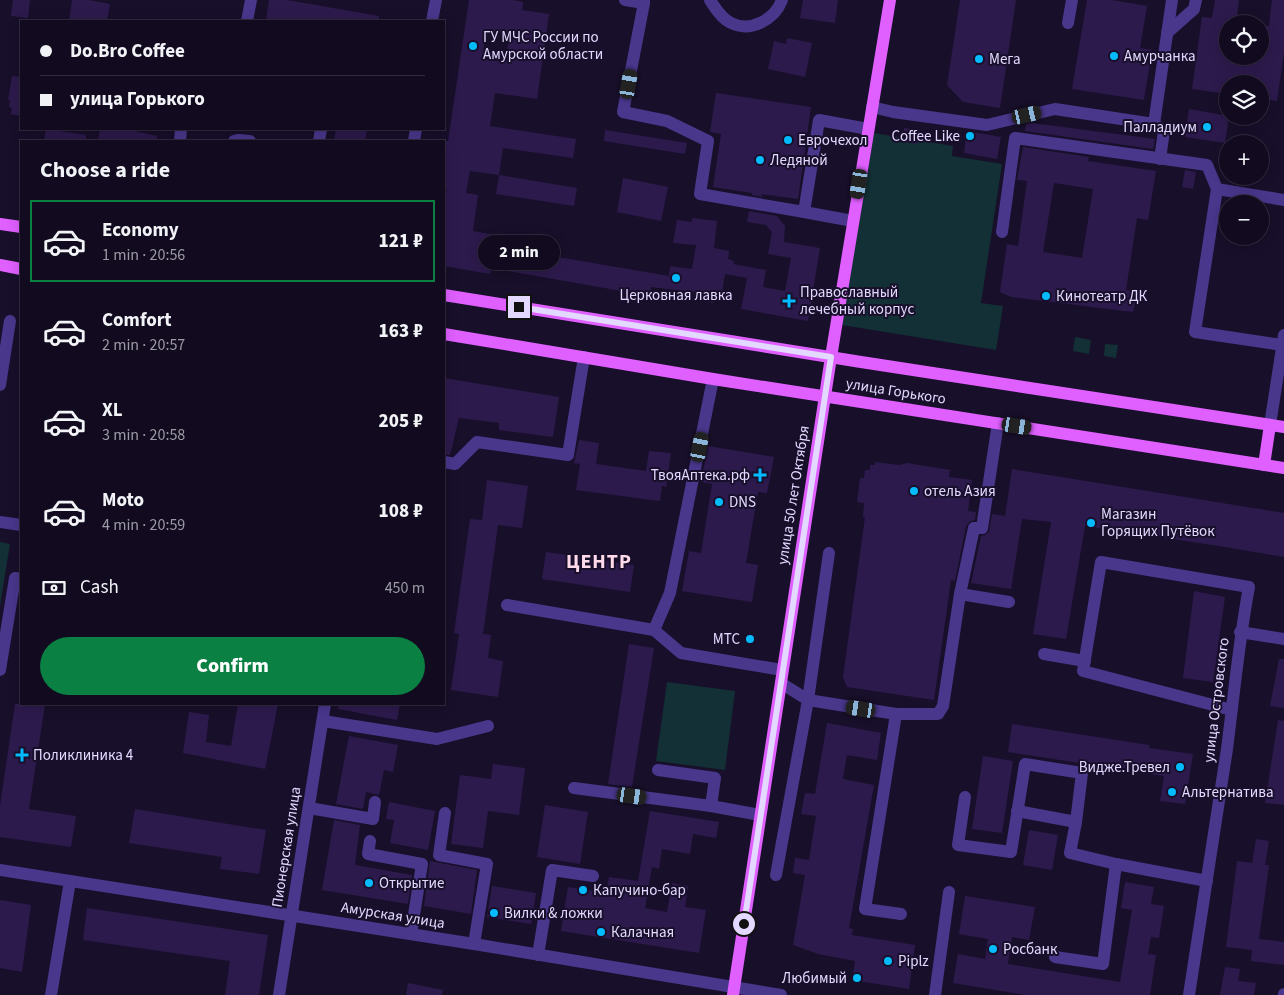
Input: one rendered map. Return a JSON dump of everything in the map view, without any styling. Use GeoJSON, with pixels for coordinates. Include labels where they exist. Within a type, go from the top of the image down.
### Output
{"type":"FeatureCollection","features":[{"type":"Feature","properties":{"kind":"main road","name":"улица 50 лет Октября"},"geometry":{"type":"LineString","coordinates":[[734,991],[831,357],[890,0]]}},
{"type":"Feature","properties":{"kind":"main road"},"geometry":{"type":"LineString","coordinates":[[0,224],[20,227]]}},
{"type":"Feature","properties":{"kind":"main road"},"geometry":{"type":"LineString","coordinates":[[0,266],[20,269]]}},
{"type":"Feature","properties":{"kind":"main road","name":"улица Горького"},"geometry":{"type":"LineString","coordinates":[[445,295],[1284,427]]}},
{"type":"Feature","properties":{"kind":"main road","name":"улица Горького"},"geometry":{"type":"LineString","coordinates":[[445,334],[713,379],[1284,468]]}},
{"type":"Feature","properties":{"kind":"main road"},"geometry":{"type":"LineString","coordinates":[[1264,464],[1270,425]]}},
{"type":"Feature","properties":{"kind":"street"},"geometry":{"type":"LineString","coordinates":[[247,20],[251,0]]}},
{"type":"Feature","properties":{"kind":"street"},"geometry":{"type":"LineString","coordinates":[[432,20],[436,0]]}},
{"type":"Feature","properties":{"kind":"street"},"geometry":{"type":"LineString","coordinates":[[625,0],[644,2],[623,112],[667,121],[708,141],[700,194],[853,221]]}},
{"type":"Feature","properties":{"kind":"street"},"geometry":{"type":"LineString","coordinates":[[710,0],[727,21],[744,26],[757,24],[771,18],[782,0]]}},
{"type":"Feature","properties":{"kind":"street"},"geometry":{"type":"LineString","coordinates":[[1068,23],[1072,0]]}},
{"type":"Feature","properties":{"kind":"street"},"geometry":{"type":"LineString","coordinates":[[1154,124],[1172,0]]}},
{"type":"Feature","properties":{"kind":"street"},"geometry":{"type":"LineString","coordinates":[[1167,33],[1194,9],[1196,0]]}},
{"type":"Feature","properties":{"kind":"street"},"geometry":{"type":"LineString","coordinates":[[872,107],[893,112],[987,124],[1055,109],[1154,124],[1164,131],[1160,159]]}},
{"type":"Feature","properties":{"kind":"street"},"geometry":{"type":"LineString","coordinates":[[804,212],[819,120],[868,129]]}},
{"type":"Feature","properties":{"kind":"street"},"geometry":{"type":"LineString","coordinates":[[1002,232],[1014,138],[1207,165],[1217,189],[1195,332],[1283,340],[1270,425]]}},
{"type":"Feature","properties":{"kind":"street"},"geometry":{"type":"LineString","coordinates":[[1217,189],[1284,200]]}},
{"type":"Feature","properties":{"kind":"street"},"geometry":{"type":"LineString","coordinates":[[0,385],[10,321]]}},
{"type":"Feature","properties":{"kind":"street"},"geometry":{"type":"LineString","coordinates":[[445,462],[455,464],[477,442],[568,455],[584,357]]}},
{"type":"Feature","properties":{"kind":"street"},"geometry":{"type":"LineString","coordinates":[[654,630],[670,593],[713,379]]}},
{"type":"Feature","properties":{"kind":"street"},"geometry":{"type":"LineString","coordinates":[[781,683],[808,700],[896,714],[938,714],[943,706],[960,594],[974,528],[982,528],[998,423]]}},
{"type":"Feature","properties":{"kind":"street"},"geometry":{"type":"LineString","coordinates":[[0,522],[20,525]]}},
{"type":"Feature","properties":{"kind":"street"},"geometry":{"type":"LineString","coordinates":[[776,875],[808,700],[828,553]]}},
{"type":"Feature","properties":{"kind":"street","name":"улица Островского"},"geometry":{"type":"LineString","coordinates":[[1085,661],[1101,562],[1249,587],[1240,632],[1232,710],[1189,995]]}},
{"type":"Feature","properties":{"kind":"street"},"geometry":{"type":"LineString","coordinates":[[0,670],[15,578],[20,579]]}},
{"type":"Feature","properties":{"kind":"street"},"geometry":{"type":"LineString","coordinates":[[960,594],[1009,602]]}},
{"type":"Feature","properties":{"kind":"street"},"geometry":{"type":"LineString","coordinates":[[507,605],[654,630],[681,654],[782,670]]}},
{"type":"Feature","properties":{"kind":"street"},"geometry":{"type":"LineString","coordinates":[[1240,632],[1284,639]]}},
{"type":"Feature","properties":{"kind":"street"},"geometry":{"type":"LineString","coordinates":[[1044,654],[1085,661],[1084,671],[1232,710]]}},
{"type":"Feature","properties":{"kind":"street","name":"Пионерская улица"},"geometry":{"type":"LineString","coordinates":[[279,995],[325,705]]}},
{"type":"Feature","properties":{"kind":"street"},"geometry":{"type":"LineString","coordinates":[[896,714],[865,908],[901,914]]}},
{"type":"Feature","properties":{"kind":"street"},"geometry":{"type":"LineString","coordinates":[[322,721],[437,739],[488,726]]}},
{"type":"Feature","properties":{"kind":"street"},"geometry":{"type":"LineString","coordinates":[[965,797],[958,845],[1011,852],[1025,764],[1082,772],[1070,853],[1116,864],[1207,881]]}},
{"type":"Feature","properties":{"kind":"street"},"geometry":{"type":"LineString","coordinates":[[658,770],[715,778],[711,806]]}},
{"type":"Feature","properties":{"kind":"street"},"geometry":{"type":"LineString","coordinates":[[574,788],[711,806],[760,815]]}},
{"type":"Feature","properties":{"kind":"street"},"geometry":{"type":"LineString","coordinates":[[309,808],[372,819],[375,802]]}},
{"type":"Feature","properties":{"kind":"street"},"geometry":{"type":"LineString","coordinates":[[1017,810],[1076,822]]}},
{"type":"Feature","properties":{"kind":"street"},"geometry":{"type":"LineString","coordinates":[[445,813],[438,855],[486,864],[474,944]]}},
{"type":"Feature","properties":{"kind":"street"},"geometry":{"type":"LineString","coordinates":[[370,841],[368,854],[422,864],[411,934]]}},
{"type":"Feature","properties":{"kind":"street"},"geometry":{"type":"LineString","coordinates":[[1055,956],[1103,964],[1116,864]]}},
{"type":"Feature","properties":{"kind":"street","name":"Амурская улица"},"geometry":{"type":"LineString","coordinates":[[0,870],[474,944],[734,991],[781,995]]}},
{"type":"Feature","properties":{"kind":"street"},"geometry":{"type":"LineString","coordinates":[[538,955],[552,870],[593,876]]}},
{"type":"Feature","properties":{"kind":"street"},"geometry":{"type":"LineString","coordinates":[[52,995],[70,881]]}},
{"type":"Feature","properties":{"kind":"street"},"geometry":{"type":"LineString","coordinates":[[934,995],[949,892]]}},
{"type":"Feature","properties":{"kind":"green space"},"geometry":{"type":"Polygon","coordinates":[[[874,133],[953,146],[952,156],[1002,164],[981,303],[1003,306],[996,350],[842,325],[874,133]]]}},
{"type":"Feature","properties":{"kind":"green space"},"geometry":{"type":"Polygon","coordinates":[[[1075,337],[1091,340],[1089,354],[1073,351],[1075,337]]]}},
{"type":"Feature","properties":{"kind":"green space"},"geometry":{"type":"Polygon","coordinates":[[[1105,344],[1118,345],[1116,358],[1104,356],[1105,344]]]}},
{"type":"Feature","properties":{"kind":"green space"},"geometry":{"type":"Polygon","coordinates":[[[0,542],[10,544],[0,606],[0,542]]]}},
{"type":"Feature","properties":{"kind":"green space"},"geometry":{"type":"Polygon","coordinates":[[[667,682],[735,691],[725,770],[656,761],[667,682]]]}},
{"type":"Feature","properties":{"kind":"building"},"geometry":{"type":"Polygon","coordinates":[[[13,0],[30,0],[28,18],[11,16],[13,0]]]}},
{"type":"Feature","properties":{"kind":"building"},"geometry":{"type":"Polygon","coordinates":[[[72,0],[89,0],[110,4],[107,20],[69,20],[72,0]]]}},
{"type":"Feature","properties":{"kind":"building"},"geometry":{"type":"Polygon","coordinates":[[[269,0],[287,0],[379,16],[379,20],[266,20],[269,0]]]}},
{"type":"Feature","properties":{"kind":"building"},"geometry":{"type":"Polygon","coordinates":[[[469,0],[513,0],[523,2],[522,10],[549,14],[537,99],[495,93],[490,126],[576,139],[573,158],[503,148],[499,175],[470,171],[466,193],[478,195],[473,231],[495,235],[493,246],[669,276],[670,266],[692,269],[696,245],[673,243],[677,220],[692,222],[692,218],[717,221],[714,248],[729,251],[728,259],[734,261],[733,264],[766,270],[763,287],[785,291],[791,258],[768,254],[772,232],[766,225],[747,222],[749,211],[777,216],[785,226],[784,242],[820,248],[808,321],[741,309],[747,278],[725,274],[722,293],[715,292],[713,303],[700,301],[701,293],[651,287],[650,296],[491,268],[490,274],[445,266],[445,200],[447,188],[445,188],[445,141],[448,141],[469,0]],[[486,31],[482,59],[505,62],[510,34],[486,31]]]}},
{"type":"Feature","properties":{"kind":"building"},"geometry":{"type":"Polygon","coordinates":[[[803,0],[838,0],[835,23],[800,18],[803,0]]]}},
{"type":"Feature","properties":{"kind":"building","name":"Мега"},"geometry":{"type":"Polygon","coordinates":[[[960,0],[1016,0],[1000,108],[963,102],[947,85],[960,0]]]}},
{"type":"Feature","properties":{"kind":"building","name":"Амурчанка"},"geometry":{"type":"Polygon","coordinates":[[[1087,0],[1112,0],[1147,6],[1140,48],[1152,50],[1144,100],[1072,89],[1087,0]]]}},
{"type":"Feature","properties":{"kind":"building"},"geometry":{"type":"Polygon","coordinates":[[[1215,0],[1239,0],[1237,15],[1219,15],[1219,65],[1269,65],[1269,26],[1272,0],[1284,0],[1284,52],[1277,101],[1269,100],[1269,75],[1219,75],[1219,93],[1192,89],[1202,17],[1212,18],[1215,0]]]}},
{"type":"Feature","properties":{"kind":"building"},"geometry":{"type":"Polygon","coordinates":[[[787,38],[812,43],[805,77],[768,69],[774,41],[786,44],[787,38]]]}},
{"type":"Feature","properties":{"kind":"building"},"geometry":{"type":"Polygon","coordinates":[[[12,76],[20,77],[20,116],[11,114],[12,108],[9,107],[10,100],[8,100],[12,76]]]}},
{"type":"Feature","properties":{"kind":"building","name":"Ледяной"},"geometry":{"type":"Polygon","coordinates":[[[716,93],[811,107],[798,199],[761,194],[763,197],[752,195],[752,193],[713,187],[721,134],[710,132],[716,93]]]}},
{"type":"Feature","properties":{"kind":"building","name":"Палладиум"},"geometry":{"type":"Polygon","coordinates":[[[1189,109],[1219,114],[1219,125],[1228,125],[1226,135],[1219,135],[1219,142],[1185,137],[1189,109]]]}},
{"type":"Feature","properties":{"kind":"building"},"geometry":{"type":"Polygon","coordinates":[[[1032,123],[1155,139],[1153,149],[1025,131],[1026,124],[1032,123]]]}},
{"type":"Feature","properties":{"kind":"building"},"geometry":{"type":"Polygon","coordinates":[[[904,128],[919,130],[917,144],[902,142],[904,128]]]}},
{"type":"Feature","properties":{"kind":"building"},"geometry":{"type":"Polygon","coordinates":[[[46,130],[86,135],[86,140],[44,140],[46,130]]]}},
{"type":"Feature","properties":{"kind":"building"},"geometry":{"type":"Polygon","coordinates":[[[100,130],[130,130],[157,136],[157,140],[98,140],[100,130]]]}},
{"type":"Feature","properties":{"kind":"building"},"geometry":{"type":"Polygon","coordinates":[[[336,130],[367,130],[365,140],[334,140],[336,130]]]}},
{"type":"Feature","properties":{"kind":"building"},"geometry":{"type":"Polygon","coordinates":[[[605,130],[687,143],[685,154],[604,141],[605,130]]]}},
{"type":"Feature","properties":{"kind":"building"},"geometry":{"type":"Polygon","coordinates":[[[967,131],[1001,137],[997,159],[964,153],[967,131]]]}},
{"type":"Feature","properties":{"kind":"building"},"geometry":{"type":"Polygon","coordinates":[[[1023,147],[1089,157],[1088,161],[1156,171],[1148,220],[1137,218],[1126,290],[1137,292],[1133,312],[1011,297],[1000,292],[1007,244],[1018,246],[1027,181],[1017,180],[1023,147]],[[1054,183],[1043,252],[1082,258],[1093,189],[1054,183]]]}},
{"type":"Feature","properties":{"kind":"building"},"geometry":{"type":"Polygon","coordinates":[[[1185,170],[1196,172],[1193,189],[1182,187],[1185,170]]]}},
{"type":"Feature","properties":{"kind":"building"},"geometry":{"type":"Polygon","coordinates":[[[499,175],[577,188],[574,206],[496,194],[499,175]]]}},
{"type":"Feature","properties":{"kind":"building"},"geometry":{"type":"Polygon","coordinates":[[[623,178],[668,187],[661,221],[617,212],[623,178]]]}},
{"type":"Feature","properties":{"kind":"building"},"geometry":{"type":"Polygon","coordinates":[[[445,378],[559,397],[553,437],[499,430],[499,423],[459,418],[450,455],[445,454],[445,378]]]}},
{"type":"Feature","properties":{"kind":"building"},"geometry":{"type":"Polygon","coordinates":[[[579,440],[599,443],[596,464],[646,471],[649,451],[671,453],[666,487],[662,486],[660,501],[576,490],[580,464],[574,463],[579,440]]]}},
{"type":"Feature","properties":{"kind":"building"},"geometry":{"type":"Polygon","coordinates":[[[708,446],[774,457],[767,493],[758,492],[746,563],[758,565],[752,602],[682,591],[689,551],[701,553],[712,484],[701,482],[708,446]]]}},
{"type":"Feature","properties":{"kind":"building"},"geometry":{"type":"Polygon","coordinates":[[[875,462],[899,465],[907,463],[950,470],[949,477],[972,480],[968,511],[976,512],[975,520],[970,521],[966,526],[955,581],[951,580],[934,700],[847,687],[843,677],[865,517],[863,517],[864,503],[857,502],[860,478],[864,478],[865,470],[870,470],[870,465],[875,465],[875,462]]]}},
{"type":"Feature","properties":{"kind":"building"},"geometry":{"type":"Polygon","coordinates":[[[1012,469],[1284,513],[1284,557],[1085,526],[1066,639],[1033,634],[1051,522],[1022,519],[1011,589],[971,583],[981,536],[989,532],[992,514],[1005,516],[1012,469]]]}},
{"type":"Feature","properties":{"kind":"building"},"geometry":{"type":"Polygon","coordinates":[[[487,480],[528,486],[522,528],[498,525],[483,634],[491,635],[488,658],[503,661],[498,697],[451,690],[459,634],[454,633],[470,519],[482,520],[487,480]]]}},
{"type":"Feature","properties":{"kind":"building"},"geometry":{"type":"Polygon","coordinates":[[[546,552],[634,565],[630,592],[542,579],[546,552]]]}},
{"type":"Feature","properties":{"kind":"building"},"geometry":{"type":"Polygon","coordinates":[[[1194,591],[1225,597],[1213,682],[1183,678],[1194,591]]]}},
{"type":"Feature","properties":{"kind":"building"},"geometry":{"type":"Polygon","coordinates":[[[629,644],[654,648],[632,787],[608,784],[629,644]]]}},
{"type":"Feature","properties":{"kind":"building"},"geometry":{"type":"Polygon","coordinates":[[[1279,659],[1284,659],[1284,708],[1270,706],[1279,659]]]}},
{"type":"Feature","properties":{"kind":"building","name":"Поликлиника 4"},"geometry":{"type":"Polygon","coordinates":[[[15,704],[45,705],[29,809],[76,816],[71,847],[0,837],[0,806],[15,704]]]}},
{"type":"Feature","properties":{"kind":"building"},"geometry":{"type":"Polygon","coordinates":[[[238,705],[278,705],[265,769],[183,753],[189,712],[209,715],[206,742],[231,746],[238,705]]]}},
{"type":"Feature","properties":{"kind":"building"},"geometry":{"type":"Polygon","coordinates":[[[339,705],[400,705],[397,720],[338,709],[339,705]]]}},
{"type":"Feature","properties":{"kind":"building"},"geometry":{"type":"Polygon","coordinates":[[[1278,720],[1284,721],[1284,805],[1265,803],[1278,720]]]}},
{"type":"Feature","properties":{"kind":"building"},"geometry":{"type":"Polygon","coordinates":[[[827,723],[881,733],[877,760],[847,755],[843,779],[874,785],[849,928],[853,929],[852,935],[915,945],[909,989],[852,980],[855,961],[818,954],[793,945],[805,875],[793,873],[795,858],[809,860],[816,816],[801,814],[805,793],[815,794],[827,723]]]}},
{"type":"Feature","properties":{"kind":"building"},"geometry":{"type":"Polygon","coordinates":[[[1012,724],[1149,745],[1149,748],[1193,754],[1185,804],[1160,801],[1164,776],[1008,752],[1012,724]]]}},
{"type":"Feature","properties":{"kind":"building"},"geometry":{"type":"Polygon","coordinates":[[[349,736],[398,745],[393,772],[384,770],[379,795],[366,792],[363,809],[336,804],[349,736]]]}},
{"type":"Feature","properties":{"kind":"building"},"geometry":{"type":"Polygon","coordinates":[[[983,756],[1013,761],[1002,833],[972,829],[983,756]]]}},
{"type":"Feature","properties":{"kind":"building"},"geometry":{"type":"Polygon","coordinates":[[[493,764],[525,768],[519,815],[488,811],[483,848],[451,844],[460,775],[491,779],[493,764]]]}},
{"type":"Feature","properties":{"kind":"building"},"geometry":{"type":"Polygon","coordinates":[[[389,802],[435,811],[428,850],[390,843],[394,820],[386,819],[389,802]]]}},
{"type":"Feature","properties":{"kind":"building"},"geometry":{"type":"Polygon","coordinates":[[[545,805],[588,812],[580,864],[537,857],[545,805]]]}},
{"type":"Feature","properties":{"kind":"building"},"geometry":{"type":"Polygon","coordinates":[[[135,809],[266,830],[259,874],[220,869],[222,857],[129,843],[135,809]]]}},
{"type":"Feature","properties":{"kind":"building"},"geometry":{"type":"Polygon","coordinates":[[[650,811],[719,822],[716,838],[693,834],[690,854],[662,849],[659,869],[652,867],[645,908],[667,912],[672,883],[688,886],[685,907],[706,910],[699,953],[561,931],[568,887],[606,893],[609,877],[638,881],[650,811]]]}},
{"type":"Feature","properties":{"kind":"building"},"geometry":{"type":"Polygon","coordinates":[[[334,820],[360,825],[355,865],[412,875],[408,904],[322,890],[334,820]]]}},
{"type":"Feature","properties":{"kind":"building"},"geometry":{"type":"Polygon","coordinates":[[[1029,830],[1058,835],[1052,870],[1023,865],[1029,830]]]}},
{"type":"Feature","properties":{"kind":"building"},"geometry":{"type":"Polygon","coordinates":[[[1256,839],[1269,841],[1265,865],[1269,865],[1259,939],[1284,942],[1284,965],[1251,961],[1252,950],[1226,947],[1237,861],[1252,863],[1256,839]]]}},
{"type":"Feature","properties":{"kind":"building"},"geometry":{"type":"Polygon","coordinates":[[[430,861],[477,870],[471,914],[424,906],[430,861]]]}},
{"type":"Feature","properties":{"kind":"building"},"geometry":{"type":"Polygon","coordinates":[[[1125,882],[1154,887],[1151,904],[1164,906],[1159,938],[1151,937],[1148,954],[1156,955],[1150,995],[1026,995],[953,983],[958,954],[985,959],[988,939],[959,934],[965,896],[1035,907],[1029,940],[1012,937],[1008,964],[1120,982],[1132,910],[1121,908],[1125,882]]]}},
{"type":"Feature","properties":{"kind":"building"},"geometry":{"type":"Polygon","coordinates":[[[492,886],[536,893],[531,924],[487,917],[492,886]]]}},
{"type":"Feature","properties":{"kind":"building"},"geometry":{"type":"Polygon","coordinates":[[[0,900],[31,905],[22,972],[0,968],[0,900]]]}},
{"type":"Feature","properties":{"kind":"building"},"geometry":{"type":"Polygon","coordinates":[[[87,908],[268,935],[259,995],[225,995],[230,961],[83,940],[87,908]]]}},
{"type":"Feature","properties":{"kind":"building"},"geometry":{"type":"Polygon","coordinates":[[[1225,967],[1240,969],[1238,981],[1256,983],[1254,995],[1220,995],[1225,967]]]}},
{"type":"Feature","properties":{"kind":"building"},"geometry":{"type":"Polygon","coordinates":[[[408,983],[443,990],[442,995],[406,995],[408,983]]]}},
{"type":"Feature","properties":{"kind":"place","name":"ГУ МЧС России по Амурской области"},"geometry":{"type":"Point","coordinates":[473,46]}},
{"type":"Feature","properties":{"kind":"place","name":"Амурчанка"},"geometry":{"type":"Point","coordinates":[1114,56]}},
{"type":"Feature","properties":{"kind":"place","name":"Мега"},"geometry":{"type":"Point","coordinates":[979,59]}},
{"type":"Feature","properties":{"kind":"place","name":"Палладиум"},"geometry":{"type":"Point","coordinates":[1207,127]}},
{"type":"Feature","properties":{"kind":"place","name":"Coffee Like"},"geometry":{"type":"Point","coordinates":[970,136]}},
{"type":"Feature","properties":{"kind":"place","name":"Еврочехол"},"geometry":{"type":"Point","coordinates":[788,140]}},
{"type":"Feature","properties":{"kind":"place","name":"Ледяной"},"geometry":{"type":"Point","coordinates":[760,160]}},
{"type":"Feature","properties":{"kind":"place","name":"Церковная лавка"},"geometry":{"type":"Point","coordinates":[676,278]}},
{"type":"Feature","properties":{"kind":"place","name":"Кинотеатр ДК"},"geometry":{"type":"Point","coordinates":[1046,296]}},
{"type":"Feature","properties":{"kind":"place","name":"Православный лечебный корпус"},"geometry":{"type":"Point","coordinates":[789,301]}},
{"type":"Feature","properties":{"kind":"place","name":"ТвояАптека.рф"},"geometry":{"type":"Point","coordinates":[760,475]}},
{"type":"Feature","properties":{"kind":"place","name":"отель Азия"},"geometry":{"type":"Point","coordinates":[914,491]}},
{"type":"Feature","properties":{"kind":"place","name":"DNS"},"geometry":{"type":"Point","coordinates":[719,502]}},
{"type":"Feature","properties":{"kind":"place","name":"Магазин Горящих Путёвок"},"geometry":{"type":"Point","coordinates":[1091,523]}},
{"type":"Feature","properties":{"kind":"place","name":"МТС"},"geometry":{"type":"Point","coordinates":[750,639]}},
{"type":"Feature","properties":{"kind":"place","name":"Поликлиника 4"},"geometry":{"type":"Point","coordinates":[22,755]}},
{"type":"Feature","properties":{"kind":"place","name":"Видже.Тревел"},"geometry":{"type":"Point","coordinates":[1180,767]}},
{"type":"Feature","properties":{"kind":"place","name":"Альтернатива"},"geometry":{"type":"Point","coordinates":[1172,792]}},
{"type":"Feature","properties":{"kind":"place","name":"Открытие"},"geometry":{"type":"Point","coordinates":[369,883]}},
{"type":"Feature","properties":{"kind":"place","name":"Капучино-бар"},"geometry":{"type":"Point","coordinates":[583,890]}},
{"type":"Feature","properties":{"kind":"place","name":"Вилки & ложки"},"geometry":{"type":"Point","coordinates":[494,913]}},
{"type":"Feature","properties":{"kind":"place","name":"Калачная"},"geometry":{"type":"Point","coordinates":[601,932]}},
{"type":"Feature","properties":{"kind":"place","name":"Росбанк"},"geometry":{"type":"Point","coordinates":[993,949]}},
{"type":"Feature","properties":{"kind":"place","name":"Piplz"},"geometry":{"type":"Point","coordinates":[888,961]}},
{"type":"Feature","properties":{"kind":"place","name":"Любимый"},"geometry":{"type":"Point","coordinates":[857,978]}},
{"type":"Feature","properties":{"kind":"district","name":"ЦЕНТР"},"geometry":{"type":"Point","coordinates":[599,561]}},
{"type":"Feature","properties":{"kind":"route"},"geometry":{"type":"LineString","coordinates":[[519,307],[831,357],[744,924]]}}]}
